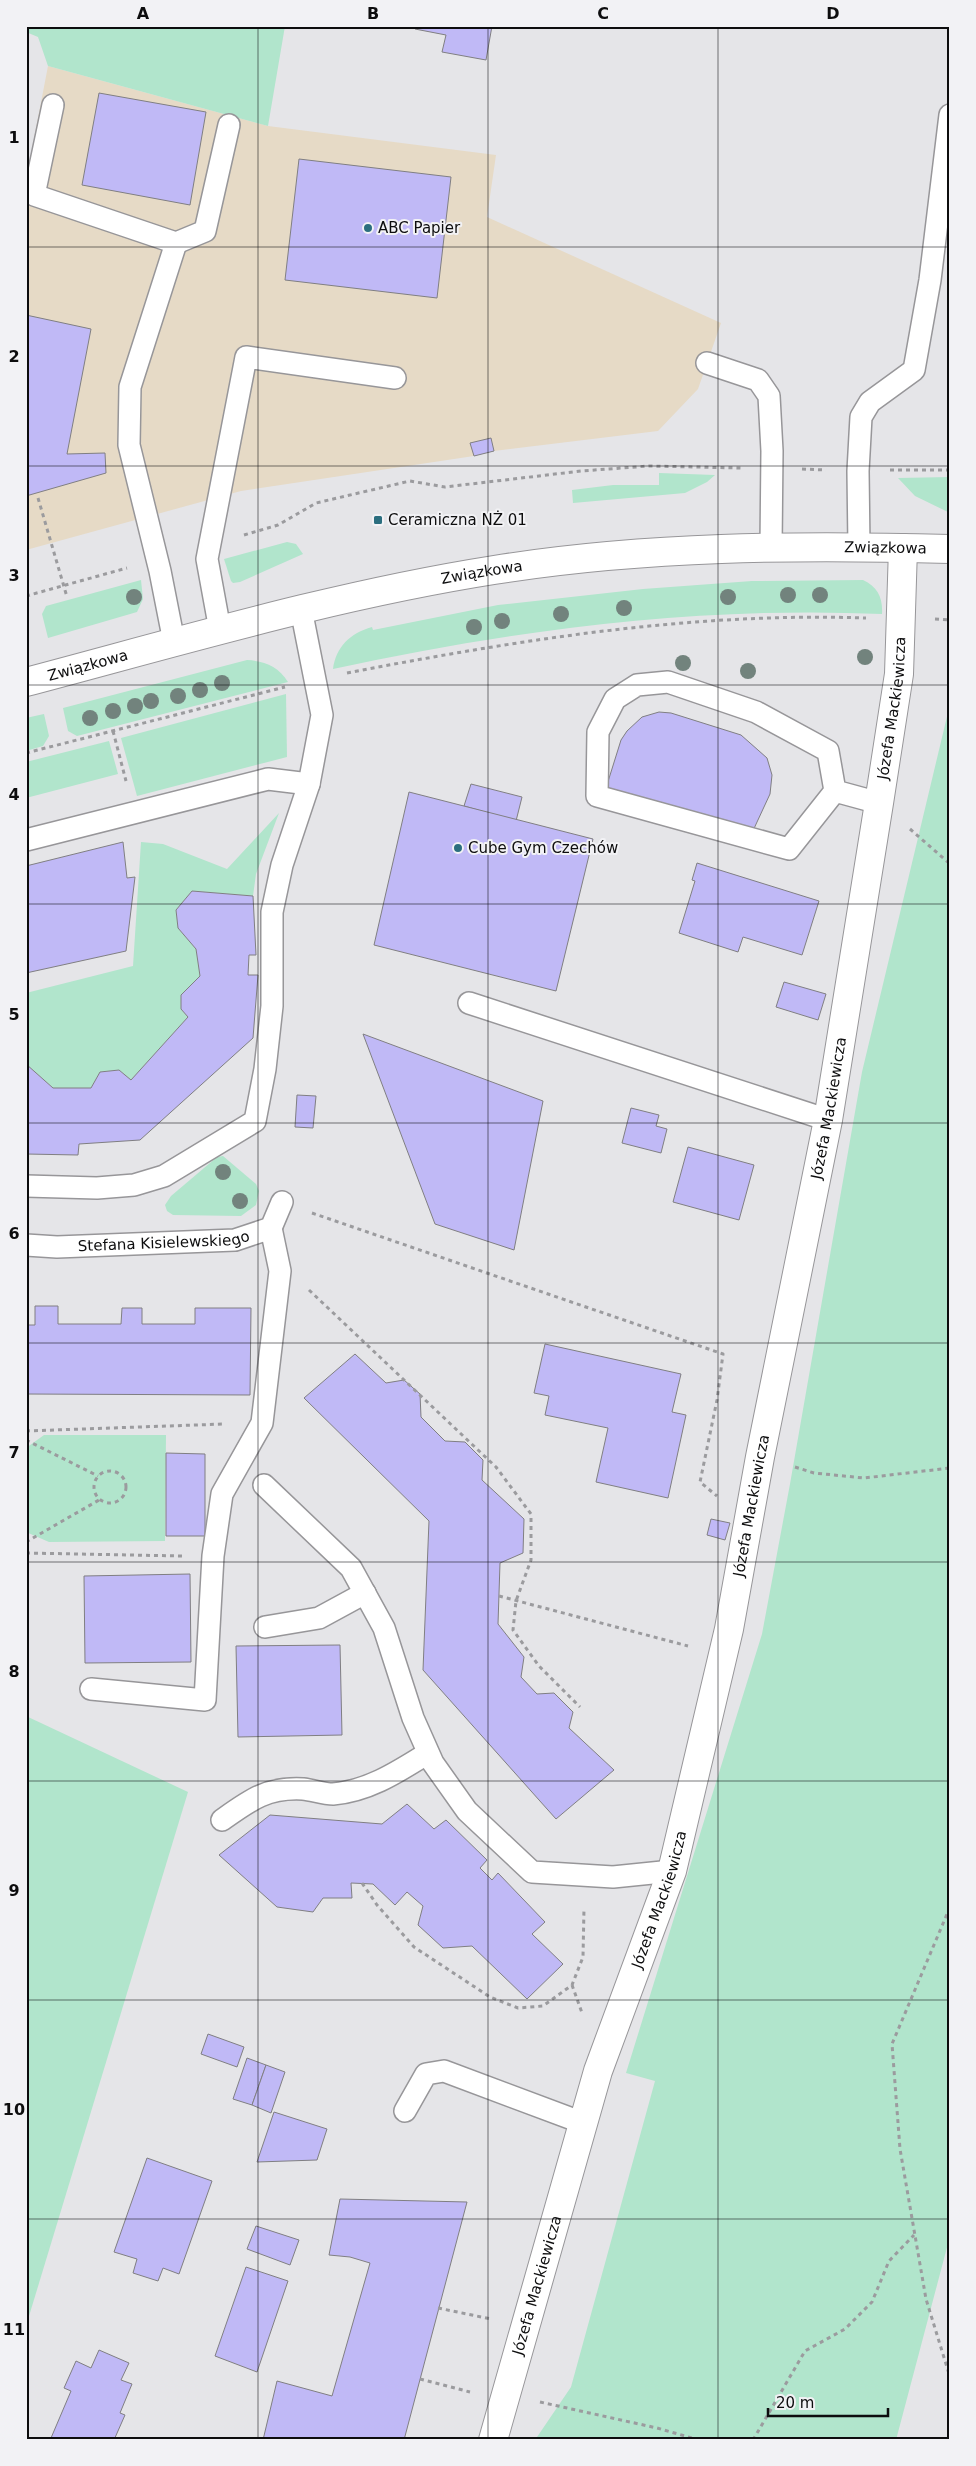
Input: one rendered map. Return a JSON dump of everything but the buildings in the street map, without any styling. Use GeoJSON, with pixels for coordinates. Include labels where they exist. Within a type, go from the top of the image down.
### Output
{"type":"FeatureCollection","features":[{"type":"Feature","properties":{"kind":"street","name":"Związkowa"},"geometry":{"type":"LineString","coordinates":[[26,682],[302,609],[380,591],[495,569],[685,550],[771,547],[950,549]]}},
{"type":"Feature","properties":{"kind":"street","name":"Józefa Mackiewicza"},"geometry":{"type":"LineString","coordinates":[[493,2440],[493,2394],[614,2024],[672,1871],[729,1629],[760,1458],[828,1120],[899,674],[903,548]]}},
{"type":"Feature","properties":{"kind":"lane"},"geometry":{"type":"LineString","coordinates":[[52,105],[34,195],[176,244],[205,231],[229,125]]}},
{"type":"Feature","properties":{"kind":"lane"},"geometry":{"type":"LineString","coordinates":[[859,547],[858,470],[861,417],[870,402],[914,370],[930,280],[950,115]]}},
{"type":"Feature","properties":{"kind":"lane"},"geometry":{"type":"LineString","coordinates":[[174,642],[129,445],[130,387],[176,244]]}},
{"type":"Feature","properties":{"kind":"lane"},"geometry":{"type":"LineString","coordinates":[[220,630],[207,559],[208,546],[246,357],[395,378]]}},
{"type":"Feature","properties":{"kind":"lane"},"geometry":{"type":"LineString","coordinates":[[707,363],[758,380],[769,396],[772,468],[771,547]]}},
{"type":"Feature","properties":{"kind":"lane"},"geometry":{"type":"LineString","coordinates":[[26,1186],[97,1188],[134,1185],[164,1176],[255,1122],[265,1069],[272,1006],[272,912],[282,865],[309,784],[322,715],[302,609]]}},
{"type":"Feature","properties":{"kind":"lane"},"geometry":{"type":"LineString","coordinates":[[668,682],[756,712],[828,751],[835,791],[789,848],[598,796],[598,732],[614,699],[637,685],[668,682]]}},
{"type":"Feature","properties":{"kind":"lane"},"geometry":{"type":"LineString","coordinates":[[26,840],[268,779],[309,784]]}},
{"type":"Feature","properties":{"kind":"lane"},"geometry":{"type":"LineString","coordinates":[[835,791],[879,803]]}},
{"type":"Feature","properties":{"kind":"lane"},"geometry":{"type":"LineString","coordinates":[[469,1003],[828,1120]]}},
{"type":"Feature","properties":{"kind":"lane","name":"Stefana Kisielewskiego"},"geometry":{"type":"LineString","coordinates":[[26,1245],[57,1247],[235,1240],[270,1228],[282,1202]]}},
{"type":"Feature","properties":{"kind":"lane"},"geometry":{"type":"LineString","coordinates":[[92,1689],[205,1700],[213,1556],[222,1494],[262,1423],[280,1272],[270,1228]]}},
{"type":"Feature","properties":{"kind":"lane"},"geometry":{"type":"LineString","coordinates":[[264,1485],[351,1568],[384,1628],[413,1718],[428,1753],[467,1811],[532,1872],[613,1878],[672,1871]]}},
{"type":"Feature","properties":{"kind":"lane"},"geometry":{"type":"LineString","coordinates":[[265,1626],[320,1618],[365,1593]]}},
{"type":"Feature","properties":{"kind":"lane"},"geometry":{"type":"LineString","coordinates":[[222,1820],[254,1797],[275,1790],[304,1789],[332,1794],[362,1788],[388,1778],[428,1753]]}},
{"type":"Feature","properties":{"kind":"lane"},"geometry":{"type":"LineString","coordinates":[[404,2111],[426,2074],[444,2071],[583,2123]]}},
{"type":"Feature","properties":{"kind":"path"},"geometry":{"type":"LineString","coordinates":[[208,546],[278,525],[316,503],[410,481],[445,487],[581,471],[649,466],[950,470]]}},
{"type":"Feature","properties":{"kind":"path"},"geometry":{"type":"LineString","coordinates":[[38,498],[67,597]]}},
{"type":"Feature","properties":{"kind":"path"},"geometry":{"type":"LineString","coordinates":[[26,596],[156,560]]}},
{"type":"Feature","properties":{"kind":"path"},"geometry":{"type":"LineString","coordinates":[[26,753],[314,680],[453,653],[606,630],[693,621],[797,615],[950,620]]}},
{"type":"Feature","properties":{"kind":"path"},"geometry":{"type":"LineString","coordinates":[[113,731],[135,813]]}},
{"type":"Feature","properties":{"kind":"path"},"geometry":{"type":"LineString","coordinates":[[879,803],[950,864]]}},
{"type":"Feature","properties":{"kind":"path"},"geometry":{"type":"LineString","coordinates":[[282,1202],[723,1354],[717,1400],[700,1482],[721,1498]]}},
{"type":"Feature","properties":{"kind":"path"},"geometry":{"type":"LineString","coordinates":[[280,1272],[299,1280],[496,1467],[523,1502],[531,1514],[532,1560],[516,1601],[513,1630],[539,1666],[580,1707]]}},
{"type":"Feature","properties":{"kind":"path"},"geometry":{"type":"LineString","coordinates":[[26,1431],[262,1423]]}},
{"type":"Feature","properties":{"kind":"path"},"geometry":{"type":"LineString","coordinates":[[26,1440],[98,1476]]}},
{"type":"Feature","properties":{"kind":"path"},"geometry":{"type":"LineString","coordinates":[[760,1458],[814,1472],[864,1478],[950,1468]]}},
{"type":"Feature","properties":{"kind":"path"},"geometry":{"type":"LineString","coordinates":[[110,1470],[122,1475],[127,1487],[120,1501],[110,1504],[99,1500],[93,1488],[98,1476],[110,1470]]}},
{"type":"Feature","properties":{"kind":"path"},"geometry":{"type":"LineString","coordinates":[[26,1542],[99,1500]]}},
{"type":"Feature","properties":{"kind":"path"},"geometry":{"type":"LineString","coordinates":[[26,1553],[213,1556]]}},
{"type":"Feature","properties":{"kind":"path"},"geometry":{"type":"LineString","coordinates":[[499,1596],[692,1647]]}},
{"type":"Feature","properties":{"kind":"path"},"geometry":{"type":"LineString","coordinates":[[362,1883],[377,1905],[414,1947],[490,1997],[518,2008],[543,2006],[572,1985],[584,1957],[586,1920],[581,1875]]}},
{"type":"Feature","properties":{"kind":"path"},"geometry":{"type":"LineString","coordinates":[[950,1907],[892,2044],[900,2149],[914,2234],[926,2299],[950,2377]]}},
{"type":"Feature","properties":{"kind":"path"},"geometry":{"type":"LineString","coordinates":[[753,2440],[805,2351],[845,2329],[872,2302],[889,2261],[914,2234]]}},
{"type":"Feature","properties":{"kind":"path"},"geometry":{"type":"LineString","coordinates":[[438,2308],[497,2320]]}},
{"type":"Feature","properties":{"kind":"path"},"geometry":{"type":"LineString","coordinates":[[420,2379],[699,2440]]}},
{"type":"Feature","properties":{"kind":"shaded area"},"geometry":{"type":"Polygon","coordinates":[[[48,66],[268,126],[496,155],[487,217],[721,323],[698,389],[658,431],[494,451],[474,456],[241,491],[26,550],[26,180],[48,66]]]}},
{"type":"Feature","properties":{"kind":"green space"},"geometry":{"type":"Polygon","coordinates":[[[26,26],[285,26],[268,126],[48,66],[38,37],[26,32],[26,26]]]}},
{"type":"Feature","properties":{"kind":"green space"},"geometry":{"type":"Polygon","coordinates":[[[659,473],[715,475],[707,482],[685,493],[573,503],[572,490],[613,485],[659,485],[659,473]]]}},
{"type":"Feature","properties":{"kind":"green space"},"geometry":{"type":"Polygon","coordinates":[[[950,477],[950,513],[915,496],[898,478],[950,477]]]}},
{"type":"Feature","properties":{"kind":"green space"},"geometry":{"type":"Polygon","coordinates":[[[287,542],[296,544],[303,554],[240,582],[233,583],[231,581],[224,559],[287,542]]]}},
{"type":"Feature","properties":{"kind":"green space"},"geometry":{"type":"Polygon","coordinates":[[[141,580],[143,599],[137,612],[48,638],[42,614],[46,606],[141,580]]]}},
{"type":"Feature","properties":{"kind":"green space"},"geometry":{"type":"Polygon","coordinates":[[[863,580],[876,590],[882,603],[882,614],[812,612],[743,614],[606,624],[537,632],[469,643],[333,669],[337,654],[345,642],[364,630],[372,627],[373,630],[498,605],[643,589],[752,581],[863,580]]]}},
{"type":"Feature","properties":{"kind":"green space"},"geometry":{"type":"Polygon","coordinates":[[[247,660],[271,665],[288,682],[77,736],[68,731],[63,708],[247,660]]]}},
{"type":"Feature","properties":{"kind":"green space"},"geometry":{"type":"Polygon","coordinates":[[[286,694],[287,757],[137,796],[121,738],[286,694]]]}},
{"type":"Feature","properties":{"kind":"green space"},"geometry":{"type":"Polygon","coordinates":[[[950,704],[950,2236],[896,2440],[535,2440],[571,2387],[655,2081],[626,2073],[762,1634],[862,1072],[950,704]]]}},
{"type":"Feature","properties":{"kind":"green space"},"geometry":{"type":"Polygon","coordinates":[[[44,714],[49,736],[43,746],[26,751],[26,718],[44,714]]]}},
{"type":"Feature","properties":{"kind":"green space"},"geometry":{"type":"Polygon","coordinates":[[[109,741],[118,774],[26,798],[26,762],[109,741]]]}},
{"type":"Feature","properties":{"kind":"green space"},"geometry":{"type":"Polygon","coordinates":[[[279,813],[256,874],[253,896],[192,891],[176,910],[178,928],[196,949],[200,976],[181,995],[181,1009],[188,1017],[131,1080],[119,1070],[100,1072],[91,1088],[53,1088],[26,1064],[26,993],[133,966],[141,842],[163,844],[227,869],[279,813]]]}},
{"type":"Feature","properties":{"kind":"green space"},"geometry":{"type":"Polygon","coordinates":[[[223,1156],[256,1184],[259,1191],[256,1205],[241,1216],[173,1215],[167,1211],[165,1205],[171,1196],[217,1157],[223,1156]]]}},
{"type":"Feature","properties":{"kind":"green space"},"geometry":{"type":"Polygon","coordinates":[[[44,1435],[166,1435],[165,1541],[49,1542],[26,1532],[26,1448],[44,1435]]]}},
{"type":"Feature","properties":{"kind":"green space"},"geometry":{"type":"Polygon","coordinates":[[[26,1716],[188,1792],[26,2326],[26,1716]]]}},
{"type":"Feature","properties":{"kind":"place","name":"ABC Papier"},"geometry":{"type":"Point","coordinates":[368,228]}},
{"type":"Feature","properties":{"kind":"place","name":"Ceramiczna NŻ 01"},"geometry":{"type":"Point","coordinates":[378,520]}},
{"type":"Feature","properties":{"kind":"place","name":"Cube Gym Czechów"},"geometry":{"type":"Point","coordinates":[458,848]}}]}
